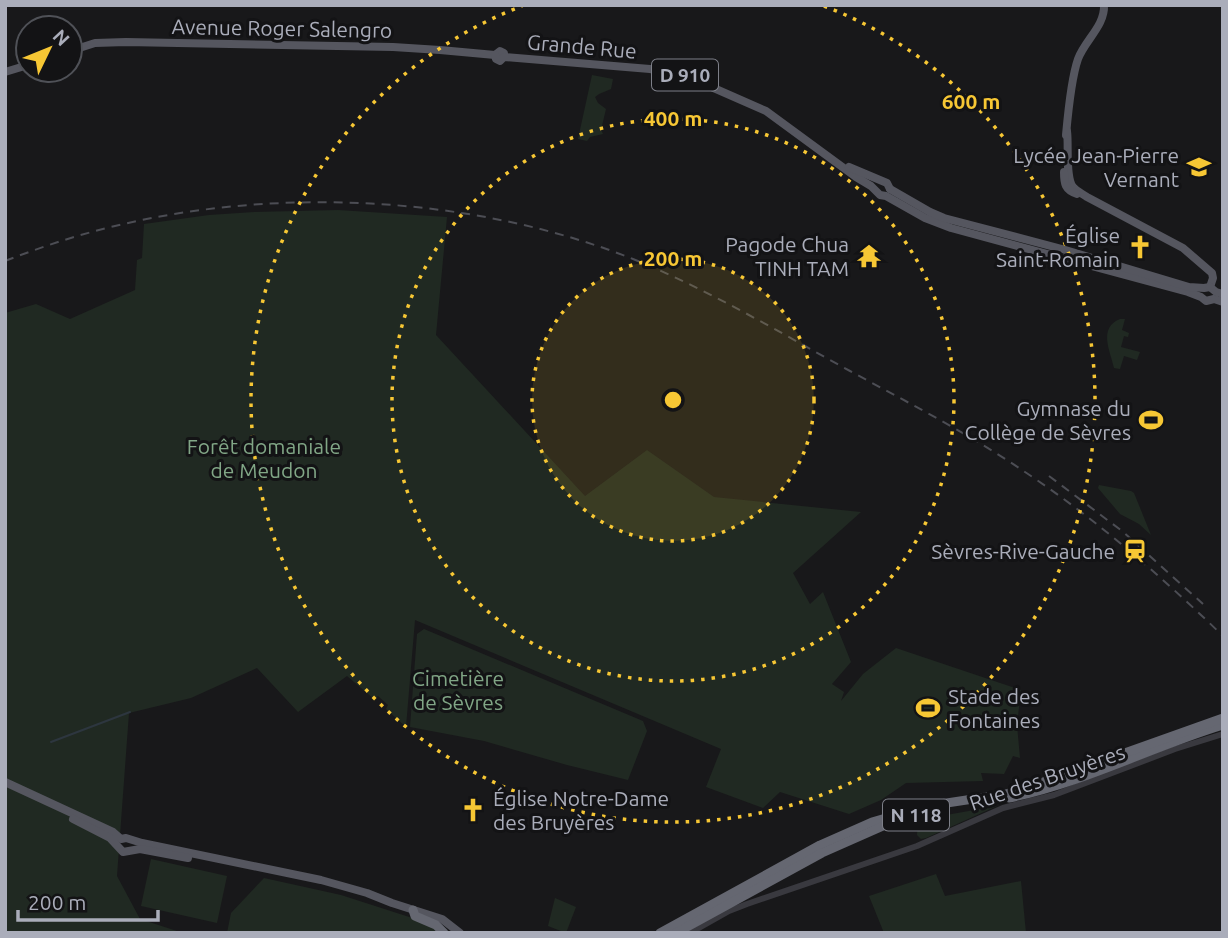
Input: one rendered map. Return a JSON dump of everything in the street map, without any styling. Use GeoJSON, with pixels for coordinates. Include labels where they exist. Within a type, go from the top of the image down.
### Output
{"type":"FeatureCollection","features":[{"type":"Feature","properties":{"kind":"highway","name":"N 118"},"geometry":{"type":"LineString","coordinates":[[676,933],[822,853],[872,829],[930,812],[1034,793],[1223,718]]}},
{"type":"Feature","properties":{"kind":"highway","name":"N 118"},"geometry":{"type":"LineString","coordinates":[[660,933],[820,845],[872,822],[927,806],[1032,786],[1223,725]]}},
{"type":"Feature","properties":{"kind":"highway"},"geometry":{"type":"LineString","coordinates":[[413,910],[415,916],[447,933]]}},
{"type":"Feature","properties":{"kind":"main road"},"geometry":{"type":"LineString","coordinates":[[1104,5],[1099,26],[1083,48],[1077,63],[1067,131],[1067,190],[1087,197],[1183,248],[1212,273],[1213,294]]}},
{"type":"Feature","properties":{"kind":"main road","name":"Avenue Roger Salengro"},"geometry":{"type":"LineString","coordinates":[[84,47],[109,42],[393,47],[502,56]]}},
{"type":"Feature","properties":{"kind":"main road","name":"Grande Rue"},"geometry":{"type":"LineString","coordinates":[[502,56],[654,69],[684,75],[766,111],[877,190]]}},
{"type":"Feature","properties":{"kind":"main road","name":"Grande Rue"},"geometry":{"type":"LineString","coordinates":[[839,163],[883,182]]}},
{"type":"Feature","properties":{"kind":"main road"},"geometry":{"type":"LineString","coordinates":[[877,190],[878,185],[883,182]]}},
{"type":"Feature","properties":{"kind":"main road","name":"D 910"},"geometry":{"type":"LineString","coordinates":[[883,182],[887,183],[888,193]]}},
{"type":"Feature","properties":{"kind":"main road","name":"D 910"},"geometry":{"type":"LineString","coordinates":[[877,190],[880,195],[888,193],[944,218],[1062,249],[1213,294]]}},
{"type":"Feature","properties":{"kind":"main road"},"geometry":{"type":"LineString","coordinates":[[5,782],[113,832],[132,845],[130,850]]}},
{"type":"Feature","properties":{"kind":"main road"},"geometry":{"type":"LineString","coordinates":[[5,787],[110,838],[321,880],[438,918],[463,933]]}},
{"type":"Feature","properties":{"kind":"main road"},"geometry":{"type":"LineString","coordinates":[[123,841],[123,852],[140,849],[260,871],[392,903]]}},
{"type":"Feature","properties":{"kind":"main road"},"geometry":{"type":"LineString","coordinates":[[438,918],[447,933]]}},
{"type":"Feature","properties":{"kind":"street","name":"Rue des Bruyères"},"geometry":{"type":"LineString","coordinates":[[690,933],[729,911],[917,846],[1003,808],[1054,795],[1175,749],[1223,734]]}},
{"type":"Feature","properties":{"kind":"green space"},"geometry":{"type":"Polygon","coordinates":[[[592,75],[613,79],[611,89],[595,97],[606,109],[601,130],[603,134],[590,137],[587,141],[578,139],[592,75]]]}},
{"type":"Feature","properties":{"kind":"green space","name":"Forêt domaniale de Meudon"},"geometry":{"type":"Polygon","coordinates":[[[338,210],[447,217],[436,335],[585,496],[647,450],[714,497],[861,512],[793,573],[810,604],[823,592],[851,662],[832,684],[844,692],[841,701],[863,674],[896,648],[1021,690],[1017,725],[1020,758],[1013,756],[1004,774],[981,773],[983,781],[906,783],[881,800],[849,814],[780,792],[763,808],[706,787],[721,749],[415,620],[406,727],[386,709],[388,705],[378,696],[374,699],[347,676],[298,712],[257,668],[191,698],[129,713],[117,876],[140,919],[183,933],[5,933],[5,313],[36,304],[70,319],[135,290],[137,260],[142,258],[144,224],[209,215],[338,210]]]}},
{"type":"Feature","properties":{"kind":"green space"},"geometry":{"type":"Polygon","coordinates":[[[1125,319],[1122,330],[1129,333],[1128,337],[1124,336],[1121,347],[1140,352],[1137,360],[1124,356],[1120,369],[1114,368],[1107,334],[1113,323],[1125,319]]]}},
{"type":"Feature","properties":{"kind":"green space"},"geometry":{"type":"Polygon","coordinates":[[[1099,485],[1134,493],[1151,535],[1139,524],[1120,514],[1098,488],[1099,485]]]}},
{"type":"Feature","properties":{"kind":"green space","name":"Cimetière de Sèvres"},"geometry":{"type":"Polygon","coordinates":[[[424,629],[643,721],[647,731],[628,780],[484,741],[410,727],[417,634],[424,629]]]}},
{"type":"Feature","properties":{"kind":"green space"},"geometry":{"type":"Polygon","coordinates":[[[997,806],[926,838],[921,839],[917,835],[918,820],[997,806]]]}},
{"type":"Feature","properties":{"kind":"green space"},"geometry":{"type":"Polygon","coordinates":[[[151,859],[227,876],[217,923],[141,906],[151,859]]]}},
{"type":"Feature","properties":{"kind":"green space"},"geometry":{"type":"Polygon","coordinates":[[[936,874],[945,896],[1021,881],[1026,933],[884,933],[869,896],[936,874]]]}},
{"type":"Feature","properties":{"kind":"green space"},"geometry":{"type":"Polygon","coordinates":[[[264,878],[341,895],[431,924],[437,933],[227,933],[231,913],[264,878]]]}},
{"type":"Feature","properties":{"kind":"green space"},"geometry":{"type":"Polygon","coordinates":[[[555,898],[576,907],[566,933],[548,926],[555,898]]]}},
{"type":"Feature","properties":{"kind":"waterway"},"geometry":{"type":"LineString","coordinates":[[51,742],[130,712]]}},
{"type":"Feature","properties":{"kind":"railway"},"geometry":{"type":"LineString","coordinates":[[5,261],[87,233],[178,213],[243,205],[310,202],[443,210],[509,222],[572,238],[633,259],[716,298],[917,407],[1004,458],[1103,529],[1223,636]]}},
{"type":"Feature","properties":{"kind":"railway"},"geometry":{"type":"LineString","coordinates":[[1049,476],[1122,531],[1203,604]]}},
{"type":"Feature","properties":{"kind":"place","name":"Lycée Jean-Pierre Vernant"},"geometry":{"type":"Point","coordinates":[1199,167]}},
{"type":"Feature","properties":{"kind":"place","name":"Église Saint-Romain"},"geometry":{"type":"Point","coordinates":[1140,247]}},
{"type":"Feature","properties":{"kind":"place","name":"Pagode Chua TINH TAM"},"geometry":{"type":"Point","coordinates":[869,256]}},
{"type":"Feature","properties":{"kind":"place","name":"Gymnase du Collège de Sèvres"},"geometry":{"type":"Point","coordinates":[1151,420]}},
{"type":"Feature","properties":{"kind":"place","name":"Sèvres-Rive-Gauche"},"geometry":{"type":"Point","coordinates":[1135,551]}},
{"type":"Feature","properties":{"kind":"place","name":"Stade des Fontaines"},"geometry":{"type":"Point","coordinates":[928,708]}},
{"type":"Feature","properties":{"kind":"place","name":"Église Notre-Dame des Bruyères"},"geometry":{"type":"Point","coordinates":[473,810]}}]}
